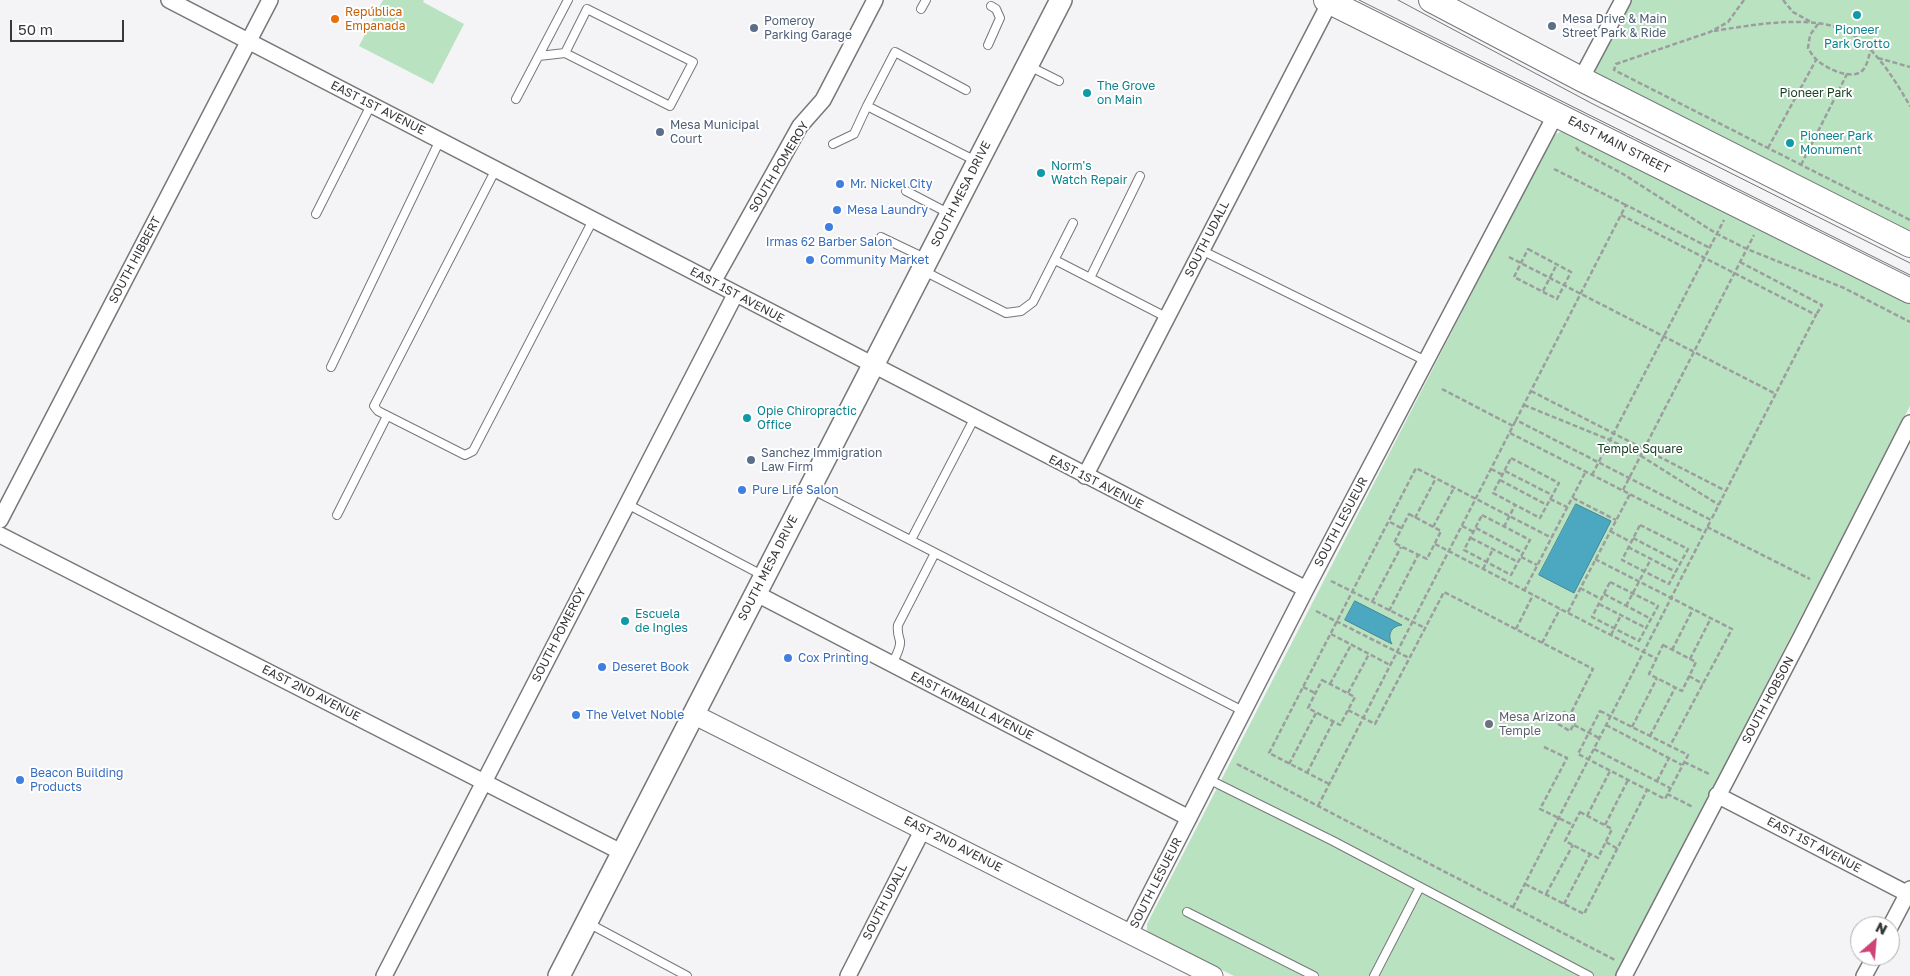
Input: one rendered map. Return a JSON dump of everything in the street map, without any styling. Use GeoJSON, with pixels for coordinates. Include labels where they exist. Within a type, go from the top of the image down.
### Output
{"type":"FeatureCollection","features":[{"type":"Feature","properties":{"kind":"main road","name":"SOUTH MESA DRIVE"},"geometry":{"type":"LineString","coordinates":[[559,976],[621,852],[1061,0]]}},
{"type":"Feature","properties":{"kind":"main road"},"geometry":{"type":"LineString","coordinates":[[1431,0],[1581,79],[1910,245]]}},
{"type":"Feature","properties":{"kind":"main road","name":"EAST MAIN STREET"},"geometry":{"type":"LineString","coordinates":[[1328,1],[1910,291]]}},
{"type":"Feature","properties":{"kind":"street","name":"EAST 1ST AVENUE"},"geometry":{"type":"LineString","coordinates":[[169,0],[974,419],[1306,589]]}},
{"type":"Feature","properties":{"kind":"street","name":"SOUTH HIBBERT"},"geometry":{"type":"LineString","coordinates":[[0,520],[270,0]]}},
{"type":"Feature","properties":{"kind":"street","name":"SOUTH POMEROY"},"geometry":{"type":"LineString","coordinates":[[713,282],[800,126],[823,100],[876,0]]}},
{"type":"Feature","properties":{"kind":"street"},"geometry":{"type":"LineString","coordinates":[[1581,79],[1623,0]]}},
{"type":"Feature","properties":{"kind":"street","name":"SOUTH UDALL"},"geometry":{"type":"LineString","coordinates":[[1085,476],[1328,1]]}},
{"type":"Feature","properties":{"kind":"street","name":"SOUTH LESUEUR"},"geometry":{"type":"LineString","coordinates":[[1130,933],[1306,589],[1556,114]]}},
{"type":"Feature","properties":{"kind":"street","name":"SOUTH POMEROY"},"geometry":{"type":"LineString","coordinates":[[384,976],[735,294]]}},
{"type":"Feature","properties":{"kind":"street","name":"SOUTH HOBSON"},"geometry":{"type":"LineString","coordinates":[[1624,976],[1910,423]]}},
{"type":"Feature","properties":{"kind":"street","name":"EAST 2ND AVENUE"},"geometry":{"type":"LineString","coordinates":[[0,535],[621,852]]}},
{"type":"Feature","properties":{"kind":"street","name":"EAST KIMBALL AVENUE"},"geometry":{"type":"LineString","coordinates":[[760,585],[892,664],[1189,818]]}},
{"type":"Feature","properties":{"kind":"street","name":"EAST 2ND AVENUE"},"geometry":{"type":"LineString","coordinates":[[693,714],[1213,976]]}},
{"type":"Feature","properties":{"kind":"street","name":"EAST 1ST AVENUE"},"geometry":{"type":"LineString","coordinates":[[1717,795],[1909,892]]}},
{"type":"Feature","properties":{"kind":"street","name":"SOUTH UDALL"},"geometry":{"type":"LineString","coordinates":[[848,976],[923,829]]}},
{"type":"Feature","properties":{"kind":"street"},"geometry":{"type":"LineString","coordinates":[[1896,916],[1909,892]]}},
{"type":"Feature","properties":{"kind":"lane"},"geometry":{"type":"LineString","coordinates":[[516,99],[568,0]]}},
{"type":"Feature","properties":{"kind":"lane"},"geometry":{"type":"LineString","coordinates":[[921,9],[926,0]]}},
{"type":"Feature","properties":{"kind":"lane"},"geometry":{"type":"LineString","coordinates":[[988,45],[1000,18],[996,9],[991,6]]}},
{"type":"Feature","properties":{"kind":"lane"},"geometry":{"type":"LineString","coordinates":[[539,56],[565,53],[670,106],[693,62],[587,9],[565,53]]}},
{"type":"Feature","properties":{"kind":"lane"},"geometry":{"type":"LineString","coordinates":[[833,144],[854,134],[895,52],[966,90]]}},
{"type":"Feature","properties":{"kind":"lane"},"geometry":{"type":"LineString","coordinates":[[1028,65],[1059,81]]}},
{"type":"Feature","properties":{"kind":"lane"},"geometry":{"type":"LineString","coordinates":[[316,214],[371,105]]}},
{"type":"Feature","properties":{"kind":"lane"},"geometry":{"type":"LineString","coordinates":[[867,106],[978,162]]}},
{"type":"Feature","properties":{"kind":"lane"},"geometry":{"type":"LineString","coordinates":[[331,367],[440,140]]}},
{"type":"Feature","properties":{"kind":"lane"},"geometry":{"type":"LineString","coordinates":[[496,169],[374,406],[378,411],[387,416],[465,455],[473,451],[593,220]]}},
{"type":"Feature","properties":{"kind":"lane"},"geometry":{"type":"LineString","coordinates":[[1090,278],[1140,176]]}},
{"type":"Feature","properties":{"kind":"lane"},"geometry":{"type":"LineString","coordinates":[[906,191],[950,214]]}},
{"type":"Feature","properties":{"kind":"lane"},"geometry":{"type":"LineString","coordinates":[[881,237],[1006,313],[1021,311],[1033,302],[1073,223]]}},
{"type":"Feature","properties":{"kind":"lane"},"geometry":{"type":"LineString","coordinates":[[1201,250],[1426,361]]}},
{"type":"Feature","properties":{"kind":"lane"},"geometry":{"type":"LineString","coordinates":[[1055,260],[1166,317]]}},
{"type":"Feature","properties":{"kind":"lane"},"geometry":{"type":"LineString","coordinates":[[337,515],[387,416]]}},
{"type":"Feature","properties":{"kind":"lane"},"geometry":{"type":"LineString","coordinates":[[910,540],[974,419]]}},
{"type":"Feature","properties":{"kind":"lane"},"geometry":{"type":"LineString","coordinates":[[809,488],[1243,711]]}},
{"type":"Feature","properties":{"kind":"lane"},"geometry":{"type":"LineString","coordinates":[[627,504],[760,585]]}},
{"type":"Feature","properties":{"kind":"lane"},"geometry":{"type":"LineString","coordinates":[[892,664],[900,649],[900,642],[896,633],[898,625],[935,553]]}},
{"type":"Feature","properties":{"kind":"lane"},"geometry":{"type":"LineString","coordinates":[[1208,779],[1589,976]]}},
{"type":"Feature","properties":{"kind":"lane"},"geometry":{"type":"LineString","coordinates":[[1374,976],[1420,887]]}},
{"type":"Feature","properties":{"kind":"lane"},"geometry":{"type":"LineString","coordinates":[[1188,912],[1314,976]]}},
{"type":"Feature","properties":{"kind":"lane"},"geometry":{"type":"LineString","coordinates":[[586,922],[687,976]]}},
{"type":"Feature","properties":{"kind":"path"},"geometry":{"type":"LineString","coordinates":[[1744,0],[1728,22],[1710,32],[1616,64],[1614,70],[1910,220]]}},
{"type":"Feature","properties":{"kind":"path"},"geometry":{"type":"LineString","coordinates":[[1783,0],[1793,12],[1813,24]]}},
{"type":"Feature","properties":{"kind":"path"},"geometry":{"type":"LineString","coordinates":[[1710,32],[1771,23],[1826,25],[1848,33],[1865,44],[1888,71],[1910,106]]}},
{"type":"Feature","properties":{"kind":"path"},"geometry":{"type":"LineString","coordinates":[[1818,24],[1810,35],[1808,48],[1816,60],[1841,73],[1854,75],[1863,70],[1870,51]]}},
{"type":"Feature","properties":{"kind":"path"},"geometry":{"type":"LineString","coordinates":[[1876,58],[1910,67]]}},
{"type":"Feature","properties":{"kind":"path"},"geometry":{"type":"LineString","coordinates":[[1768,148],[1816,60]]}},
{"type":"Feature","properties":{"kind":"path"},"geometry":{"type":"LineString","coordinates":[[1801,165],[1847,74]]}},
{"type":"Feature","properties":{"kind":"path"},"geometry":{"type":"LineString","coordinates":[[1575,143],[1578,150],[1623,174],[1717,234],[1747,249],[1844,288],[1910,322]]}},
{"type":"Feature","properties":{"kind":"path"},"geometry":{"type":"LineString","coordinates":[[1554,169],[1710,248]]}},
{"type":"Feature","properties":{"kind":"path"},"geometry":{"type":"LineString","coordinates":[[1318,806],[1626,205]]}},
{"type":"Feature","properties":{"kind":"path"},"geometry":{"type":"LineString","coordinates":[[1622,215],[1816,315]]}},
{"type":"Feature","properties":{"kind":"path"},"geometry":{"type":"LineString","coordinates":[[1592,474],[1725,220]]}},
{"type":"Feature","properties":{"kind":"path"},"geometry":{"type":"LineString","coordinates":[[1623,490],[1754,234]]}},
{"type":"Feature","properties":{"kind":"path"},"geometry":{"type":"LineString","coordinates":[[1528,249],[1571,272],[1557,299],[1514,276],[1521,263],[1528,249]]}},
{"type":"Feature","properties":{"kind":"path"},"geometry":{"type":"LineString","coordinates":[[1509,257],[1776,394]]}},
{"type":"Feature","properties":{"kind":"path"},"geometry":{"type":"LineString","coordinates":[[1513,906],[1822,305],[1740,262]]}},
{"type":"Feature","properties":{"kind":"path"},"geometry":{"type":"LineString","coordinates":[[1543,292],[1557,264]]}},
{"type":"Feature","properties":{"kind":"path"},"geometry":{"type":"LineString","coordinates":[[1442,389],[1514,426]]}},
{"type":"Feature","properties":{"kind":"path"},"geometry":{"type":"LineString","coordinates":[[1531,391],[1726,491]]}},
{"type":"Feature","properties":{"kind":"path"},"geometry":{"type":"LineString","coordinates":[[1524,405],[1610,440],[1641,456],[1719,505]]}},
{"type":"Feature","properties":{"kind":"path"},"geometry":{"type":"LineString","coordinates":[[1516,420],[1711,520]]}},
{"type":"Feature","properties":{"kind":"path"},"geometry":{"type":"LineString","coordinates":[[1510,432],[1704,532]]}},
{"type":"Feature","properties":{"kind":"path"},"geometry":{"type":"LineString","coordinates":[[1512,458],[1559,483],[1540,518],[1493,493],[1503,475],[1512,458]]}},
{"type":"Feature","properties":{"kind":"path"},"geometry":{"type":"LineString","coordinates":[[1329,784],[1270,753],[1416,468],[1552,538]]}},
{"type":"Feature","properties":{"kind":"path"},"geometry":{"type":"LineString","coordinates":[[1491,469],[1503,475]]}},
{"type":"Feature","properties":{"kind":"path"},"geometry":{"type":"LineString","coordinates":[[1505,471],[1552,495]]}},
{"type":"Feature","properties":{"kind":"path"},"geometry":{"type":"LineString","coordinates":[[1524,591],[1586,471]]}},
{"type":"Feature","properties":{"kind":"path"},"geometry":{"type":"LineString","coordinates":[[1415,518],[1436,478]]}},
{"type":"Feature","properties":{"kind":"path"},"geometry":{"type":"LineString","coordinates":[[1500,480],[1547,505]]}},
{"type":"Feature","properties":{"kind":"path"},"geometry":{"type":"LineString","coordinates":[[1433,527],[1454,488]]}},
{"type":"Feature","properties":{"kind":"path"},"geometry":{"type":"LineString","coordinates":[[1568,613],[1630,494]]}},
{"type":"Feature","properties":{"kind":"path"},"geometry":{"type":"LineString","coordinates":[[1572,498],[1616,520]]}},
{"type":"Feature","properties":{"kind":"path"},"geometry":{"type":"LineString","coordinates":[[1550,499],[1567,508]]}},
{"type":"Feature","properties":{"kind":"path"},"geometry":{"type":"LineString","coordinates":[[1504,526],[1515,505]]}},
{"type":"Feature","properties":{"kind":"path"},"geometry":{"type":"LineString","coordinates":[[1409,514],[1415,518],[1441,531],[1427,560],[1394,542],[1409,514]]}},
{"type":"Feature","properties":{"kind":"path"},"geometry":{"type":"LineString","coordinates":[[1482,515],[1530,540],[1511,575],[1464,550],[1476,528],[1482,515]]}},
{"type":"Feature","properties":{"kind":"path"},"geometry":{"type":"LineString","coordinates":[[1389,521],[1402,528]]}},
{"type":"Feature","properties":{"kind":"path"},"geometry":{"type":"LineString","coordinates":[[1640,524],[1688,549],[1669,584],[1622,560],[1631,542],[1640,524]]}},
{"type":"Feature","properties":{"kind":"path"},"geometry":{"type":"LineString","coordinates":[[1462,526],[1474,532]]}},
{"type":"Feature","properties":{"kind":"path"},"geometry":{"type":"LineString","coordinates":[[1707,527],[1810,579]]}},
{"type":"Feature","properties":{"kind":"path"},"geometry":{"type":"LineString","coordinates":[[1476,528],[1523,553]]}},
{"type":"Feature","properties":{"kind":"path"},"geometry":{"type":"LineString","coordinates":[[1610,531],[1631,542]]}},
{"type":"Feature","properties":{"kind":"path"},"geometry":{"type":"LineString","coordinates":[[1471,538],[1518,562]]}},
{"type":"Feature","properties":{"kind":"path"},"geometry":{"type":"LineString","coordinates":[[1633,538],[1681,562]]}},
{"type":"Feature","properties":{"kind":"path"},"geometry":{"type":"LineString","coordinates":[[1434,544],[1657,659]]}},
{"type":"Feature","properties":{"kind":"path"},"geometry":{"type":"LineString","coordinates":[[1372,602],[1401,546]]}},
{"type":"Feature","properties":{"kind":"path"},"geometry":{"type":"LineString","coordinates":[[1628,547],[1676,572]]}},
{"type":"Feature","properties":{"kind":"path"},"geometry":{"type":"LineString","coordinates":[[1483,569],[1493,549]]}},
{"type":"Feature","properties":{"kind":"path"},"geometry":{"type":"LineString","coordinates":[[1389,611],[1418,555]]}},
{"type":"Feature","properties":{"kind":"path"},"geometry":{"type":"LineString","coordinates":[[1521,557],[1537,565]]}},
{"type":"Feature","properties":{"kind":"path"},"geometry":{"type":"LineString","coordinates":[[1595,559],[1732,629],[1670,746]]}},
{"type":"Feature","properties":{"kind":"path"},"geometry":{"type":"LineString","coordinates":[[1626,606],[1651,559]]}},
{"type":"Feature","properties":{"kind":"path"},"geometry":{"type":"LineString","coordinates":[[1679,566],[1685,570]]}},
{"type":"Feature","properties":{"kind":"path"},"geometry":{"type":"LineString","coordinates":[[1331,581],[1425,628]]}},
{"type":"Feature","properties":{"kind":"path"},"geometry":{"type":"LineString","coordinates":[[1610,582],[1658,606],[1639,641],[1592,617],[1604,594],[1610,582]]}},
{"type":"Feature","properties":{"kind":"path"},"geometry":{"type":"LineString","coordinates":[[1580,588],[1601,599]]}},
{"type":"Feature","properties":{"kind":"path"},"geometry":{"type":"LineString","coordinates":[[1348,710],[1375,724],[1444,592],[1594,669],[1570,715]]}},
{"type":"Feature","properties":{"kind":"path"},"geometry":{"type":"LineString","coordinates":[[1604,594],[1651,619]]}},
{"type":"Feature","properties":{"kind":"path"},"geometry":{"type":"LineString","coordinates":[[1516,629],[1533,595]]}},
{"type":"Feature","properties":{"kind":"path"},"geometry":{"type":"LineString","coordinates":[[1599,604],[1655,628]]}},
{"type":"Feature","properties":{"kind":"path"},"geometry":{"type":"LineString","coordinates":[[1542,643],[1560,609]]}},
{"type":"Feature","properties":{"kind":"path"},"geometry":{"type":"LineString","coordinates":[[1672,650],[1694,609]]}},
{"type":"Feature","properties":{"kind":"path"},"geometry":{"type":"LineString","coordinates":[[1316,610],[1409,658]]}},
{"type":"Feature","properties":{"kind":"path"},"geometry":{"type":"LineString","coordinates":[[1610,635],[1621,615]]}},
{"type":"Feature","properties":{"kind":"path"},"geometry":{"type":"LineString","coordinates":[[1690,659],[1711,618]]}},
{"type":"Feature","properties":{"kind":"path"},"geometry":{"type":"LineString","coordinates":[[1330,634],[1390,665]]}},
{"type":"Feature","properties":{"kind":"path"},"geometry":{"type":"LineString","coordinates":[[1330,684],[1351,645]]}},
{"type":"Feature","properties":{"kind":"path"},"geometry":{"type":"LineString","coordinates":[[1663,645],[1696,662],[1682,691],[1649,674],[1657,659],[1663,645]]}},
{"type":"Feature","properties":{"kind":"path"},"geometry":{"type":"LineString","coordinates":[[1348,693],[1369,654]]}},
{"type":"Feature","properties":{"kind":"path"},"geometry":{"type":"LineString","coordinates":[[1689,676],[1703,684]]}},
{"type":"Feature","properties":{"kind":"path"},"geometry":{"type":"LineString","coordinates":[[1632,727],[1657,678]]}},
{"type":"Feature","properties":{"kind":"path"},"geometry":{"type":"LineString","coordinates":[[1322,680],[1330,684],[1355,697],[1340,725],[1308,708],[1322,680]]}},
{"type":"Feature","properties":{"kind":"path"},"geometry":{"type":"LineString","coordinates":[[1303,687],[1315,693]]}},
{"type":"Feature","properties":{"kind":"path"},"geometry":{"type":"LineString","coordinates":[[1650,736],[1675,688]]}},
{"type":"Feature","properties":{"kind":"path"},"geometry":{"type":"LineString","coordinates":[[1600,711],[1610,716],[1688,755],[1665,799],[1578,754],[1600,711]]}},
{"type":"Feature","properties":{"kind":"path"},"geometry":{"type":"LineString","coordinates":[[1564,712],[1576,718],[1574,725],[1570,731],[1558,724],[1564,712]]}},
{"type":"Feature","properties":{"kind":"path"},"geometry":{"type":"LineString","coordinates":[[1289,764],[1316,713]]}},
{"type":"Feature","properties":{"kind":"path"},"geometry":{"type":"LineString","coordinates":[[1307,773],[1333,722]]}},
{"type":"Feature","properties":{"kind":"path"},"geometry":{"type":"LineString","coordinates":[[1574,725],[1599,738]]}},
{"type":"Feature","properties":{"kind":"path"},"geometry":{"type":"LineString","coordinates":[[1606,725],[1669,758],[1710,774]]}},
{"type":"Feature","properties":{"kind":"path"},"geometry":{"type":"LineString","coordinates":[[1544,746],[1566,758],[1540,809],[1573,826]]}},
{"type":"Feature","properties":{"kind":"path"},"geometry":{"type":"LineString","coordinates":[[1594,749],[1670,788]]}},
{"type":"Feature","properties":{"kind":"path"},"geometry":{"type":"LineString","coordinates":[[1657,782],[1669,758]]}},
{"type":"Feature","properties":{"kind":"path"},"geometry":{"type":"LineString","coordinates":[[1238,764],[1615,960]]}},
{"type":"Feature","properties":{"kind":"path"},"geometry":{"type":"LineString","coordinates":[[1587,816],[1610,771]]}},
{"type":"Feature","properties":{"kind":"path"},"geometry":{"type":"LineString","coordinates":[[1605,825],[1628,780]]}},
{"type":"Feature","properties":{"kind":"path"},"geometry":{"type":"LineString","coordinates":[[1525,884],[1584,914],[1647,790]]}},
{"type":"Feature","properties":{"kind":"path"},"geometry":{"type":"LineString","coordinates":[[1667,794],[1693,807]]}},
{"type":"Feature","properties":{"kind":"path"},"geometry":{"type":"LineString","coordinates":[[1580,812],[1587,816],[1612,829],[1598,858],[1565,841],[1580,812]]}},
{"type":"Feature","properties":{"kind":"path"},"geometry":{"type":"LineString","coordinates":[[1606,842],[1618,849]]}},
{"type":"Feature","properties":{"kind":"path"},"geometry":{"type":"LineString","coordinates":[[1546,895],[1572,845]]}},
{"type":"Feature","properties":{"kind":"path"},"geometry":{"type":"LineString","coordinates":[[1564,904],[1590,854]]}},
{"type":"Feature","properties":{"kind":"green space"},"geometry":{"type":"Polygon","coordinates":[[[383,0],[424,0],[423,2],[464,24],[433,84],[359,46],[383,0]]]}},
{"type":"Feature","properties":{"kind":"green space","name":"Pioneer Park"},"geometry":{"type":"Polygon","coordinates":[[[1623,0],[1910,0],[1910,245],[1581,79],[1623,0]]]}},
{"type":"Feature","properties":{"kind":"green space","name":"Temple Square"},"geometry":{"type":"Polygon","coordinates":[[[1562,131],[1573,132],[1910,299],[1910,406],[1615,976],[1234,976],[1149,934],[1147,924],[1549,143],[1554,135],[1562,131]]]}},
{"type":"Feature","properties":{"kind":"water"},"geometry":{"type":"Polygon","coordinates":[[[1576,504],[1611,521],[1574,593],[1539,575],[1576,504]]]}},
{"type":"Feature","properties":{"kind":"water"},"geometry":{"type":"Polygon","coordinates":[[[1355,601],[1402,625],[1395,627],[1391,632],[1392,644],[1345,620],[1355,601]]]}},
{"type":"Feature","properties":{"kind":"tram line"},"geometry":{"type":"LineString","coordinates":[[1359,0],[1910,275]]}},
{"type":"Feature","properties":{"kind":"tram line"},"geometry":{"type":"LineString","coordinates":[[1398,0],[1591,103],[1910,263]]}},
{"type":"Feature","properties":{"kind":"place","name":"Pioneer Park Grotto"},"geometry":{"type":"Point","coordinates":[1857,15]}},
{"type":"Feature","properties":{"kind":"place","name":"República Empanada"},"geometry":{"type":"Point","coordinates":[335,19]}},
{"type":"Feature","properties":{"kind":"place","name":"Mesa Drive & Main Street Park & Ride"},"geometry":{"type":"Point","coordinates":[1552,26]}},
{"type":"Feature","properties":{"kind":"place","name":"Pomeroy Parking Garage"},"geometry":{"type":"Point","coordinates":[754,28]}},
{"type":"Feature","properties":{"kind":"place","name":"The Grove on Main"},"geometry":{"type":"Point","coordinates":[1087,93]}},
{"type":"Feature","properties":{"kind":"place","name":"Mesa Municipal Court"},"geometry":{"type":"Point","coordinates":[660,132]}},
{"type":"Feature","properties":{"kind":"place","name":"Pioneer Park Monument"},"geometry":{"type":"Point","coordinates":[1790,143]}},
{"type":"Feature","properties":{"kind":"place","name":"Norm's Watch Repair"},"geometry":{"type":"Point","coordinates":[1041,173]}},
{"type":"Feature","properties":{"kind":"place","name":"Mr. Nickel City"},"geometry":{"type":"Point","coordinates":[840,184]}},
{"type":"Feature","properties":{"kind":"place","name":"Mesa Laundry"},"geometry":{"type":"Point","coordinates":[837,210]}},
{"type":"Feature","properties":{"kind":"place","name":"Irmas 62 Barber Salon"},"geometry":{"type":"Point","coordinates":[829,227]}},
{"type":"Feature","properties":{"kind":"place","name":"Community Market"},"geometry":{"type":"Point","coordinates":[810,260]}},
{"type":"Feature","properties":{"kind":"place","name":"Opie Chiropractic Office"},"geometry":{"type":"Point","coordinates":[747,418]}},
{"type":"Feature","properties":{"kind":"place","name":"Sanchez Immigration Law Firm"},"geometry":{"type":"Point","coordinates":[751,460]}},
{"type":"Feature","properties":{"kind":"place","name":"Pure Life Salon"},"geometry":{"type":"Point","coordinates":[742,490]}},
{"type":"Feature","properties":{"kind":"place","name":"Escuela de Ingles"},"geometry":{"type":"Point","coordinates":[625,621]}},
{"type":"Feature","properties":{"kind":"place","name":"Cox Printing"},"geometry":{"type":"Point","coordinates":[788,658]}},
{"type":"Feature","properties":{"kind":"place","name":"Deseret Book"},"geometry":{"type":"Point","coordinates":[602,667]}},
{"type":"Feature","properties":{"kind":"place","name":"The Velvet Noble"},"geometry":{"type":"Point","coordinates":[576,715]}},
{"type":"Feature","properties":{"kind":"place","name":"Mesa Arizona Temple"},"geometry":{"type":"Point","coordinates":[1489,724]}},
{"type":"Feature","properties":{"kind":"place","name":"Beacon Building Products"},"geometry":{"type":"Point","coordinates":[20,780]}}]}
